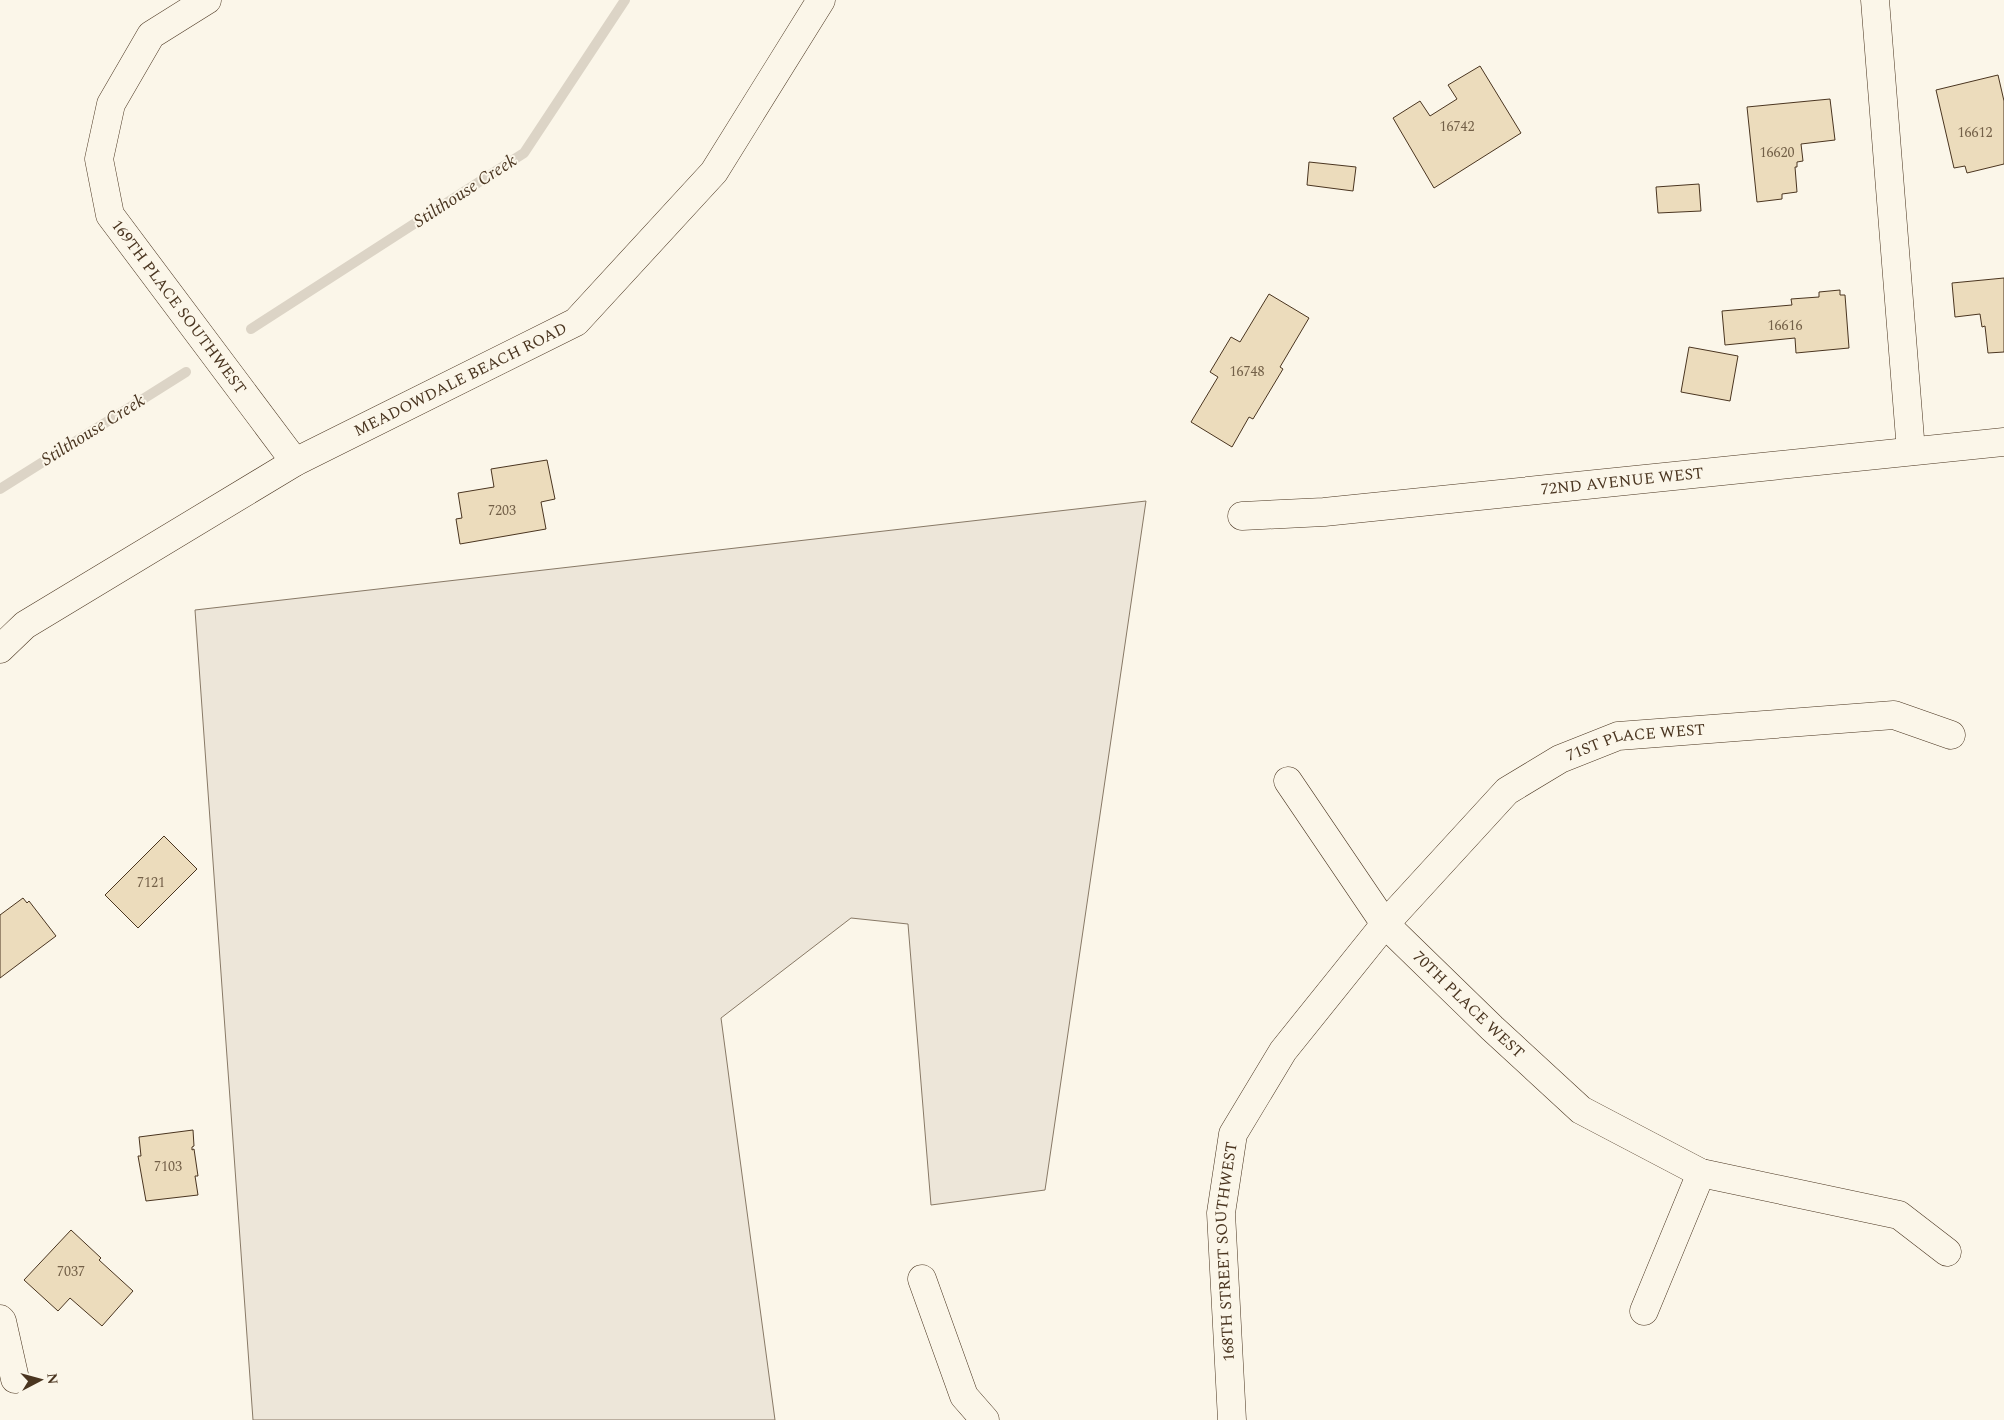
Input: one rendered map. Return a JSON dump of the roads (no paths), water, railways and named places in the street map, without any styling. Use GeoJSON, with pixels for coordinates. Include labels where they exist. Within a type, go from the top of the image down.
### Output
{"type":"FeatureCollection","features":[{"type":"Feature","properties":{"kind":"street","name":"169TH PLACE SOUTHWEST"},"geometry":{"type":"LineString","coordinates":[[207,0],[151,35],[111,104],[99,158],[110,216],[295,462]]}},
{"type":"Feature","properties":{"kind":"street","name":"MEADOWDALE BEACH ROAD"},"geometry":{"type":"LineString","coordinates":[[0,649],[25,625],[295,462],[576,322],[714,172],[821,0]]}},
{"type":"Feature","properties":{"kind":"street"},"geometry":{"type":"LineString","coordinates":[[1875,0],[1911,451]]}},
{"type":"Feature","properties":{"kind":"street","name":"72ND AVENUE WEST"},"geometry":{"type":"LineString","coordinates":[[1242,516],[1324,512],[2004,442]]}},
{"type":"Feature","properties":{"kind":"street","name":"71ST PLACE WEST"},"geometry":{"type":"LineString","coordinates":[[1385,924],[1506,792],[1560,759],[1618,736],[1894,715],[1950,735]]}},
{"type":"Feature","properties":{"kind":"street","name":"70TH PLACE WEST"},"geometry":{"type":"LineString","coordinates":[[1288,781],[1385,924],[1492,1028],[1582,1110],[1701,1173],[1899,1215],[1947,1252]]}},
{"type":"Feature","properties":{"kind":"street","name":"168TH STREET SOUTHWEST"},"geometry":{"type":"LineString","coordinates":[[1232,1420],[1221,1213],[1233,1134],[1283,1051],[1385,924]]}},
{"type":"Feature","properties":{"kind":"street"},"geometry":{"type":"LineString","coordinates":[[1644,1311],[1701,1173]]}},
{"type":"Feature","properties":{"kind":"street"},"geometry":{"type":"LineString","coordinates":[[922,1279],[964,1396],[985,1420]]}},
{"type":"Feature","properties":{"kind":"street"},"geometry":{"type":"LineString","coordinates":[[0,1319],[15,1379]]}},
{"type":"Feature","properties":{"kind":"waterway","name":"Stilthouse Creek"},"geometry":{"type":"LineString","coordinates":[[251,329],[524,153],[625,0]]}},
{"type":"Feature","properties":{"kind":"waterway","name":"Stilthouse Creek"},"geometry":{"type":"LineString","coordinates":[[0,489],[186,372]]}}]}
